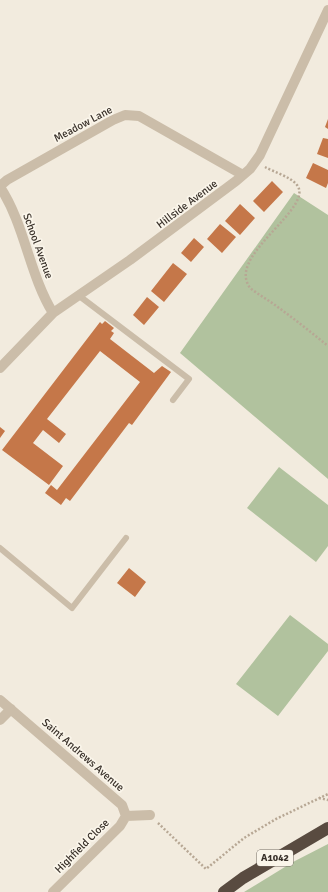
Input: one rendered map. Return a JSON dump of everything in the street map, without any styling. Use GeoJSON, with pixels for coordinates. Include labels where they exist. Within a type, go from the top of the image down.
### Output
{"type":"FeatureCollection","features":[{"type":"Feature","properties":{"kind":"highway","name":"A1042"},"geometry":{"type":"LineString","coordinates":[[224,892],[243,878],[328,828]]}},
{"type":"Feature","properties":{"kind":"street","name":"Hillside Avenue"},"geometry":{"type":"LineString","coordinates":[[0,368],[53,313],[130,260],[243,175],[256,161],[328,10]]}},
{"type":"Feature","properties":{"kind":"street","name":"Meadow Lane"},"geometry":{"type":"LineString","coordinates":[[0,187],[6,180],[113,120],[125,115],[139,116],[243,175]]}},
{"type":"Feature","properties":{"kind":"street","name":"School Avenue"},"geometry":{"type":"LineString","coordinates":[[0,187],[9,204],[42,292],[53,313]]}},
{"type":"Feature","properties":{"kind":"street","name":"Saint Andrews Avenue"},"geometry":{"type":"LineString","coordinates":[[0,700],[122,805],[126,816]]}},
{"type":"Feature","properties":{"kind":"street"},"geometry":{"type":"LineString","coordinates":[[0,720],[11,709]]}},
{"type":"Feature","properties":{"kind":"street"},"geometry":{"type":"LineString","coordinates":[[126,816],[150,815]]}},
{"type":"Feature","properties":{"kind":"street","name":"Highfield Close"},"geometry":{"type":"LineString","coordinates":[[53,892],[120,826],[126,816]]}},
{"type":"Feature","properties":{"kind":"lane"},"geometry":{"type":"LineString","coordinates":[[78,295],[189,379],[173,400]]}},
{"type":"Feature","properties":{"kind":"lane"},"geometry":{"type":"LineString","coordinates":[[0,548],[72,608],[126,538]]}},
{"type":"Feature","properties":{"kind":"path"},"geometry":{"type":"LineString","coordinates":[[256,161],[296,184],[300,190],[299,198],[245,267],[244,274],[247,284],[328,346]]}},
{"type":"Feature","properties":{"kind":"path"},"geometry":{"type":"LineString","coordinates":[[150,815],[206,869],[244,838],[276,819],[328,794]]}},
{"type":"Feature","properties":{"kind":"path"},"geometry":{"type":"LineString","coordinates":[[319,798],[328,800]]}},
{"type":"Feature","properties":{"kind":"green space"},"geometry":{"type":"Polygon","coordinates":[[[294,193],[328,215],[328,479],[180,353],[294,193]]]}},
{"type":"Feature","properties":{"kind":"green space"},"geometry":{"type":"Polygon","coordinates":[[[279,467],[328,505],[328,546],[316,562],[247,508],[279,467]]]}},
{"type":"Feature","properties":{"kind":"green space"},"geometry":{"type":"Polygon","coordinates":[[[290,615],[328,644],[328,651],[278,716],[236,684],[290,615]]]}},
{"type":"Feature","properties":{"kind":"green space"},"geometry":{"type":"Polygon","coordinates":[[[328,844],[328,892],[244,892],[293,862],[328,844]]]}},
{"type":"Feature","properties":{"kind":"building"},"geometry":{"type":"Polygon","coordinates":[[[328,119],[328,129],[325,127],[328,119]]]}},
{"type":"Feature","properties":{"kind":"building"},"geometry":{"type":"Polygon","coordinates":[[[323,138],[328,139],[328,158],[317,154],[323,138]]]}},
{"type":"Feature","properties":{"kind":"building"},"geometry":{"type":"Polygon","coordinates":[[[313,163],[328,170],[328,183],[326,188],[306,178],[313,163]]]}},
{"type":"Feature","properties":{"kind":"building"},"geometry":{"type":"Polygon","coordinates":[[[272,181],[283,192],[264,212],[253,201],[272,181]]]}},
{"type":"Feature","properties":{"kind":"building"},"geometry":{"type":"Polygon","coordinates":[[[240,204],[255,218],[240,235],[225,221],[240,204]]]}},
{"type":"Feature","properties":{"kind":"building"},"geometry":{"type":"Polygon","coordinates":[[[220,224],[236,237],[222,253],[207,239],[220,224]]]}},
{"type":"Feature","properties":{"kind":"building"},"geometry":{"type":"Polygon","coordinates":[[[194,238],[204,247],[191,262],[181,253],[194,238]]]}},
{"type":"Feature","properties":{"kind":"building"},"geometry":{"type":"Polygon","coordinates":[[[173,263],[187,274],[164,302],[151,291],[173,263]]]}},
{"type":"Feature","properties":{"kind":"building"},"geometry":{"type":"Polygon","coordinates":[[[147,297],[159,307],[144,325],[133,315],[147,297]]]}},
{"type":"Feature","properties":{"kind":"building"},"geometry":{"type":"Polygon","coordinates":[[[105,321],[114,328],[111,331],[114,333],[110,339],[154,373],[162,366],[171,372],[132,425],[129,423],[70,501],[66,498],[61,505],[45,493],[51,485],[57,490],[140,382],[100,351],[47,419],[66,434],[59,443],[43,430],[33,443],[63,466],[49,485],[2,450],[100,322],[102,324],[105,321]]]}},
{"type":"Feature","properties":{"kind":"building"},"geometry":{"type":"Polygon","coordinates":[[[0,427],[5,431],[0,438],[0,427]]]}},
{"type":"Feature","properties":{"kind":"building"},"geometry":{"type":"Polygon","coordinates":[[[129,568],[146,582],[135,597],[117,583],[129,568]]]}}]}
